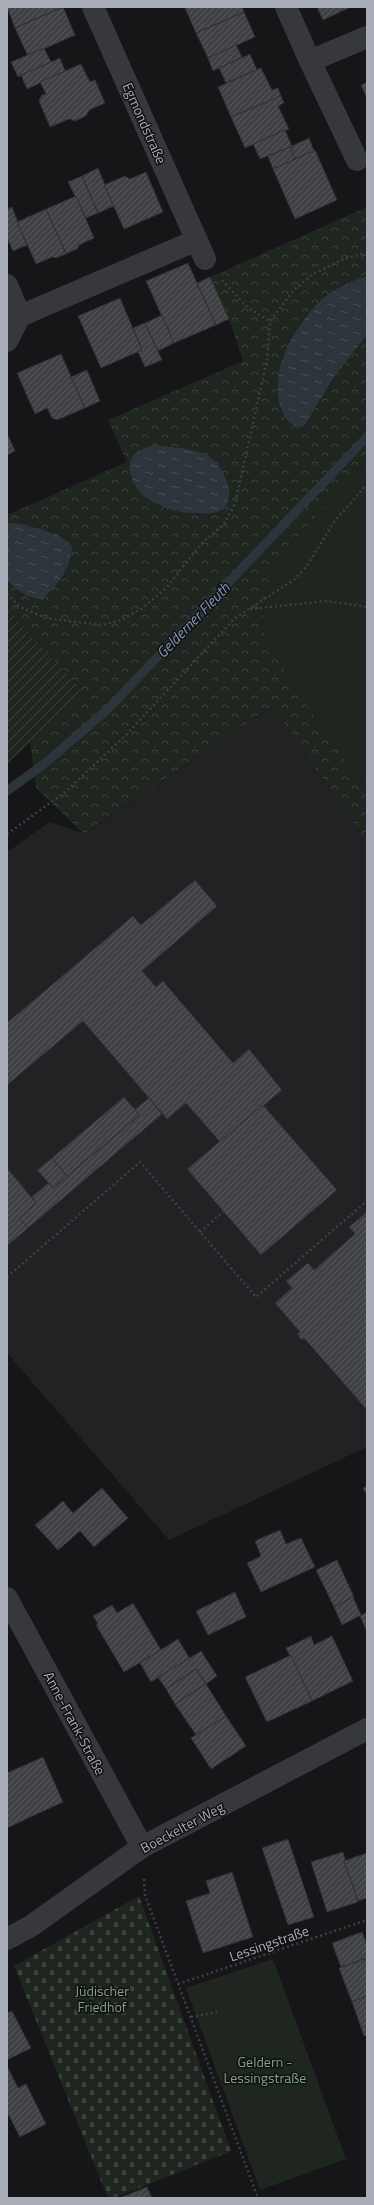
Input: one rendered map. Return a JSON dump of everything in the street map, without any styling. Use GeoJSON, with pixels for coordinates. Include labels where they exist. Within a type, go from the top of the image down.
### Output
{"type":"FeatureCollection","features":[{"type":"Feature","properties":{"kind":"street","name":"Egmondstraße"},"geometry":{"type":"LineString","coordinates":[[93,7],[201,249]]}},
{"type":"Feature","properties":{"kind":"street"},"geometry":{"type":"LineString","coordinates":[[286,7],[357,160]]}},
{"type":"Feature","properties":{"kind":"street"},"geometry":{"type":"LineString","coordinates":[[310,61],[367,37]]}},
{"type":"Feature","properties":{"kind":"street"},"geometry":{"type":"LineString","coordinates":[[7,341],[20,316],[201,249]]}},
{"type":"Feature","properties":{"kind":"street"},"geometry":{"type":"LineString","coordinates":[[8,289],[20,316]]}},
{"type":"Feature","properties":{"kind":"street","name":"Anne-Frank-Straße"},"geometry":{"type":"LineString","coordinates":[[7,1598],[142,1847]]}},
{"type":"Feature","properties":{"kind":"street","name":"Boeckelter Weg"},"geometry":{"type":"LineString","coordinates":[[7,1939],[31,1926],[142,1847],[367,1729]]}},
{"type":"Feature","properties":{"kind":"path"},"geometry":{"type":"LineString","coordinates":[[201,249],[225,285],[248,308],[270,321]]}},
{"type":"Feature","properties":{"kind":"path"},"geometry":{"type":"LineString","coordinates":[[7,594],[20,606],[46,618],[102,625],[121,620],[143,608],[167,588],[202,543],[224,524],[235,504],[267,360],[270,321],[294,290],[313,274],[346,258],[367,253]]}},
{"type":"Feature","properties":{"kind":"path"},"geometry":{"type":"LineString","coordinates":[[7,834],[43,809],[86,774],[126,736],[235,618],[296,578],[308,566],[334,522],[367,484]]}},
{"type":"Feature","properties":{"kind":"path"},"geometry":{"type":"LineString","coordinates":[[249,609],[327,601],[367,607]]}},
{"type":"Feature","properties":{"kind":"path"},"geometry":{"type":"LineString","coordinates":[[7,1277],[140,1162],[256,1297],[367,1202]]}},
{"type":"Feature","properties":{"kind":"path"},"geometry":{"type":"LineString","coordinates":[[200,1232],[224,1211]]}},
{"type":"Feature","properties":{"kind":"path"},"geometry":{"type":"LineString","coordinates":[[142,1847],[146,1895],[258,2198]]}},
{"type":"Feature","properties":{"kind":"path","name":"Lessingstraße"},"geometry":{"type":"LineString","coordinates":[[178,1984],[367,1920]]}},
{"type":"Feature","properties":{"kind":"path"},"geometry":{"type":"LineString","coordinates":[[191,2017],[217,2012]]}},
{"type":"Feature","properties":{"kind":"shaded area"},"geometry":{"type":"Polygon","coordinates":[[[272,706],[367,842],[367,1447],[169,1540],[7,1353],[7,852],[50,822],[85,834],[272,706]]]}},
{"type":"Feature","properties":{"kind":"green space"},"geometry":{"type":"Polygon","coordinates":[[[367,207],[367,276],[347,284],[334,292],[322,300],[309,312],[296,330],[286,352],[277,391],[281,412],[312,413],[334,377],[367,335],[367,459],[274,563],[261,627],[292,684],[367,791],[367,842],[272,706],[84,834],[36,788],[30,742],[84,693],[7,608],[7,580],[20,592],[70,543],[31,526],[7,525],[7,515],[127,462],[108,420],[243,361],[229,319],[210,277],[367,207]],[[158,445],[156,503],[174,509],[201,514],[210,513],[226,505],[195,450],[158,445]]]}},
{"type":"Feature","properties":{"kind":"green space"},"geometry":{"type":"Polygon","coordinates":[[[367,459],[367,791],[292,684],[261,627],[274,563],[367,459]]]}},
{"type":"Feature","properties":{"kind":"green space"},"geometry":{"type":"Polygon","coordinates":[[[7,608],[84,693],[7,764],[7,608]]]}},
{"type":"Feature","properties":{"kind":"green space","name":"Jüdischer Friedhof"},"geometry":{"type":"Polygon","coordinates":[[[139,1896],[231,2151],[114,2198],[108,2198],[14,1966],[139,1896]]]}},
{"type":"Feature","properties":{"kind":"green space","name":"Geldern - Lessingstraße"},"geometry":{"type":"Polygon","coordinates":[[[273,1959],[346,2159],[260,2190],[186,1988],[273,1959]]]}},
{"type":"Feature","properties":{"kind":"water"},"geometry":{"type":"Polygon","coordinates":[[[367,276],[367,335],[334,377],[306,423],[302,427],[294,425],[283,414],[278,393],[278,379],[281,366],[291,339],[306,316],[326,296],[353,281],[367,276]]]}},
{"type":"Feature","properties":{"kind":"water"},"geometry":{"type":"Polygon","coordinates":[[[158,445],[196,451],[214,460],[224,474],[229,491],[229,499],[225,506],[219,511],[213,513],[186,513],[160,505],[142,494],[132,478],[130,470],[131,459],[134,454],[144,448],[158,445]]]}},
{"type":"Feature","properties":{"kind":"water"},"geometry":{"type":"Polygon","coordinates":[[[10,523],[16,523],[44,530],[62,538],[72,547],[69,562],[63,576],[42,599],[23,593],[7,580],[7,525],[10,523]]]}},
{"type":"Feature","properties":{"kind":"building"},"geometry":{"type":"Polygon","coordinates":[[[7,7],[63,7],[15,28],[7,7]]]}},
{"type":"Feature","properties":{"kind":"building"},"geometry":{"type":"Polygon","coordinates":[[[63,7],[75,35],[28,56],[15,28],[63,7]]]}},
{"type":"Feature","properties":{"kind":"building"},"geometry":{"type":"Polygon","coordinates":[[[242,7],[244,12],[196,33],[185,8],[242,7]]]}},
{"type":"Feature","properties":{"kind":"building"},"geometry":{"type":"Polygon","coordinates":[[[317,7],[351,7],[323,20],[317,7]]]}},
{"type":"Feature","properties":{"kind":"building"},"geometry":{"type":"Polygon","coordinates":[[[244,12],[255,37],[208,58],[196,33],[244,12]]]}},
{"type":"Feature","properties":{"kind":"building"},"geometry":{"type":"Polygon","coordinates":[[[236,45],[242,57],[213,71],[208,58],[236,45]]]}},
{"type":"Feature","properties":{"kind":"building"},"geometry":{"type":"Polygon","coordinates":[[[44,48],[51,62],[18,77],[11,62],[44,48]]]}},
{"type":"Feature","properties":{"kind":"building"},"geometry":{"type":"Polygon","coordinates":[[[250,54],[257,70],[226,83],[219,68],[250,54]]]}},
{"type":"Feature","properties":{"kind":"building"},"geometry":{"type":"Polygon","coordinates":[[[60,58],[65,71],[27,89],[21,75],[60,58]]]}},
{"type":"Feature","properties":{"kind":"building"},"geometry":{"type":"Polygon","coordinates":[[[81,64],[90,82],[95,80],[105,103],[89,110],[86,116],[75,121],[69,119],[50,127],[39,101],[42,95],[46,94],[40,82],[81,64]]]}},
{"type":"Feature","properties":{"kind":"building"},"geometry":{"type":"Polygon","coordinates":[[[261,68],[272,90],[278,88],[281,96],[231,117],[218,87],[261,68]]]}},
{"type":"Feature","properties":{"kind":"building"},"geometry":{"type":"Polygon","coordinates":[[[367,82],[367,98],[361,85],[367,82]]]}},
{"type":"Feature","properties":{"kind":"building"},"geometry":{"type":"Polygon","coordinates":[[[281,96],[284,103],[278,106],[289,129],[245,148],[231,117],[281,96]]]}},
{"type":"Feature","properties":{"kind":"building"},"geometry":{"type":"Polygon","coordinates":[[[285,130],[292,146],[260,159],[253,144],[285,130]]]}},
{"type":"Feature","properties":{"kind":"building"},"geometry":{"type":"Polygon","coordinates":[[[309,138],[314,151],[295,159],[290,147],[309,138]]]}},
{"type":"Feature","properties":{"kind":"building"},"geometry":{"type":"Polygon","coordinates":[[[290,147],[295,159],[273,169],[268,156],[290,147]]]}},
{"type":"Feature","properties":{"kind":"building"},"geometry":{"type":"Polygon","coordinates":[[[315,150],[337,200],[295,219],[273,169],[315,150]]]}},
{"type":"Feature","properties":{"kind":"building"},"geometry":{"type":"Polygon","coordinates":[[[98,168],[114,206],[98,213],[82,176],[98,168]]]}},
{"type":"Feature","properties":{"kind":"building"},"geometry":{"type":"Polygon","coordinates":[[[146,172],[163,212],[124,229],[104,185],[125,176],[130,179],[146,172]]]}},
{"type":"Feature","properties":{"kind":"building"},"geometry":{"type":"Polygon","coordinates":[[[82,176],[98,213],[86,218],[68,182],[82,176]]]}},
{"type":"Feature","properties":{"kind":"building"},"geometry":{"type":"Polygon","coordinates":[[[76,196],[94,238],[79,245],[77,249],[66,254],[46,209],[76,196]]]}},
{"type":"Feature","properties":{"kind":"building"},"geometry":{"type":"Polygon","coordinates":[[[12,207],[27,245],[13,251],[7,238],[7,209],[12,207]]]}},
{"type":"Feature","properties":{"kind":"building"},"geometry":{"type":"Polygon","coordinates":[[[46,209],[66,254],[56,258],[52,257],[36,264],[17,222],[46,209]]]}},
{"type":"Feature","properties":{"kind":"building"},"geometry":{"type":"Polygon","coordinates":[[[188,263],[216,325],[174,343],[146,281],[188,263]]]}},
{"type":"Feature","properties":{"kind":"building"},"geometry":{"type":"Polygon","coordinates":[[[210,277],[229,319],[216,325],[197,283],[210,277]]]}},
{"type":"Feature","properties":{"kind":"building"},"geometry":{"type":"Polygon","coordinates":[[[120,298],[142,350],[101,368],[78,316],[120,298]]]}},
{"type":"Feature","properties":{"kind":"building"},"geometry":{"type":"Polygon","coordinates":[[[162,315],[174,343],[158,351],[145,323],[162,315]]]}},
{"type":"Feature","properties":{"kind":"building"},"geometry":{"type":"Polygon","coordinates":[[[145,323],[162,360],[145,367],[138,352],[142,350],[133,328],[145,323]]]}},
{"type":"Feature","properties":{"kind":"building"},"geometry":{"type":"Polygon","coordinates":[[[61,354],[85,408],[57,420],[52,418],[47,408],[35,414],[17,373],[61,354]]]}},
{"type":"Feature","properties":{"kind":"building"},"geometry":{"type":"Polygon","coordinates":[[[87,370],[100,401],[85,408],[71,377],[87,370]]]}},
{"type":"Feature","properties":{"kind":"building"},"geometry":{"type":"Polygon","coordinates":[[[7,433],[15,451],[7,455],[7,433]]]}},
{"type":"Feature","properties":{"kind":"building"},"geometry":{"type":"Polygon","coordinates":[[[195,880],[217,906],[142,971],[156,987],[163,981],[233,1063],[249,1049],[282,1090],[220,1142],[186,1103],[167,1119],[83,1021],[7,1085],[7,1023],[133,916],[141,925],[195,880]]]}},
{"type":"Feature","properties":{"kind":"building"},"geometry":{"type":"Polygon","coordinates":[[[124,1097],[140,1115],[67,1176],[52,1158],[124,1097]]]}},
{"type":"Feature","properties":{"kind":"building"},"geometry":{"type":"Polygon","coordinates":[[[149,1098],[162,1114],[28,1228],[19,1218],[36,1203],[32,1197],[48,1183],[53,1188],[140,1115],[134,1110],[149,1098]]]}},
{"type":"Feature","properties":{"kind":"building"},"geometry":{"type":"Polygon","coordinates":[[[263,1105],[337,1190],[261,1255],[187,1169],[263,1105]]]}},
{"type":"Feature","properties":{"kind":"building"},"geometry":{"type":"Polygon","coordinates":[[[52,1158],[67,1176],[53,1188],[37,1170],[52,1158]]]}},
{"type":"Feature","properties":{"kind":"building"},"geometry":{"type":"Polygon","coordinates":[[[7,1168],[36,1203],[19,1218],[28,1228],[7,1246],[7,1168]]]}},
{"type":"Feature","properties":{"kind":"building"},"geometry":{"type":"Polygon","coordinates":[[[367,1212],[367,1410],[304,1338],[302,1340],[297,1334],[300,1332],[275,1303],[292,1288],[286,1281],[308,1263],[314,1270],[355,1234],[349,1227],[367,1212]]]}},
{"type":"Feature","properties":{"kind":"building"},"geometry":{"type":"Polygon","coordinates":[[[367,1486],[367,1495],[363,1488],[367,1486]]]}},
{"type":"Feature","properties":{"kind":"building"},"geometry":{"type":"Polygon","coordinates":[[[102,1488],[128,1518],[94,1547],[80,1531],[58,1550],[35,1525],[63,1501],[73,1513],[102,1488]]]}},
{"type":"Feature","properties":{"kind":"building"},"geometry":{"type":"Polygon","coordinates":[[[280,1530],[286,1544],[301,1538],[315,1567],[261,1592],[247,1563],[261,1556],[255,1541],[280,1530]]]}},
{"type":"Feature","properties":{"kind":"building"},"geometry":{"type":"Polygon","coordinates":[[[337,1560],[354,1597],[334,1607],[316,1570],[337,1560]]]}},
{"type":"Feature","properties":{"kind":"building"},"geometry":{"type":"Polygon","coordinates":[[[235,1592],[246,1617],[208,1635],[196,1611],[235,1592]]]}},
{"type":"Feature","properties":{"kind":"building"},"geometry":{"type":"Polygon","coordinates":[[[353,1597],[361,1615],[342,1625],[334,1607],[353,1597]]]}},
{"type":"Feature","properties":{"kind":"building"},"geometry":{"type":"Polygon","coordinates":[[[133,1603],[161,1650],[124,1672],[96,1625],[98,1624],[93,1616],[112,1605],[117,1613],[133,1603]]]}},
{"type":"Feature","properties":{"kind":"building"},"geometry":{"type":"Polygon","coordinates":[[[367,1612],[367,1632],[360,1616],[367,1612]]]}},
{"type":"Feature","properties":{"kind":"building"},"geometry":{"type":"Polygon","coordinates":[[[311,1636],[314,1645],[332,1636],[353,1681],[312,1701],[286,1648],[311,1636]]]}},
{"type":"Feature","properties":{"kind":"building"},"geometry":{"type":"Polygon","coordinates":[[[178,1639],[190,1659],[151,1682],[140,1663],[178,1639]]]}},
{"type":"Feature","properties":{"kind":"building"},"geometry":{"type":"Polygon","coordinates":[[[201,1651],[217,1676],[206,1684],[196,1669],[166,1689],[158,1677],[201,1651]]]}},
{"type":"Feature","properties":{"kind":"building"},"geometry":{"type":"Polygon","coordinates":[[[291,1655],[312,1701],[267,1722],[245,1677],[291,1655]]]}},
{"type":"Feature","properties":{"kind":"building"},"geometry":{"type":"Polygon","coordinates":[[[196,1669],[206,1684],[175,1704],[166,1689],[196,1669]]]}},
{"type":"Feature","properties":{"kind":"building"},"geometry":{"type":"Polygon","coordinates":[[[206,1684],[226,1716],[196,1735],[175,1704],[206,1684]]]}},
{"type":"Feature","properties":{"kind":"building"},"geometry":{"type":"Polygon","coordinates":[[[226,1716],[246,1746],[211,1769],[191,1738],[226,1716]]]}},
{"type":"Feature","properties":{"kind":"building"},"geometry":{"type":"Polygon","coordinates":[[[43,1757],[63,1802],[7,1828],[7,1773],[43,1757]]]}},
{"type":"Feature","properties":{"kind":"building"},"geometry":{"type":"Polygon","coordinates":[[[288,1839],[314,1917],[288,1925],[262,1848],[288,1839]]]}},
{"type":"Feature","properties":{"kind":"building"},"geometry":{"type":"Polygon","coordinates":[[[343,1852],[358,1902],[327,1912],[311,1862],[343,1852]]]}},
{"type":"Feature","properties":{"kind":"building"},"geometry":{"type":"Polygon","coordinates":[[[367,1853],[367,1898],[358,1901],[344,1861],[367,1853]]]}},
{"type":"Feature","properties":{"kind":"building"},"geometry":{"type":"Polygon","coordinates":[[[232,1872],[253,1937],[203,1953],[186,1901],[210,1893],[206,1881],[232,1872]]]}},
{"type":"Feature","properties":{"kind":"building"},"geometry":{"type":"Polygon","coordinates":[[[362,1932],[367,1945],[367,1958],[341,1967],[332,1943],[362,1932]]]}},
{"type":"Feature","properties":{"kind":"building"},"geometry":{"type":"Polygon","coordinates":[[[367,1958],[367,1996],[352,2002],[339,1968],[367,1958]]]}},
{"type":"Feature","properties":{"kind":"building"},"geometry":{"type":"Polygon","coordinates":[[[367,1996],[367,2035],[364,2036],[352,2002],[367,1996]]]}},
{"type":"Feature","properties":{"kind":"building"},"geometry":{"type":"Polygon","coordinates":[[[12,2011],[31,2048],[7,2060],[7,2013],[12,2011]]]}},
{"type":"Feature","properties":{"kind":"building"},"geometry":{"type":"Polygon","coordinates":[[[7,2066],[18,2088],[26,2084],[46,2124],[20,2137],[7,2112],[7,2066]]]}},
{"type":"Feature","properties":{"kind":"building"},"geometry":{"type":"Polygon","coordinates":[[[147,2187],[152,2198],[122,2197],[147,2187]]]}},
{"type":"Feature","properties":{"kind":"waterway","name":"Gelderner Fleuth"},"geometry":{"type":"LineString","coordinates":[[7,791],[44,764],[105,712],[367,437]]}}]}
